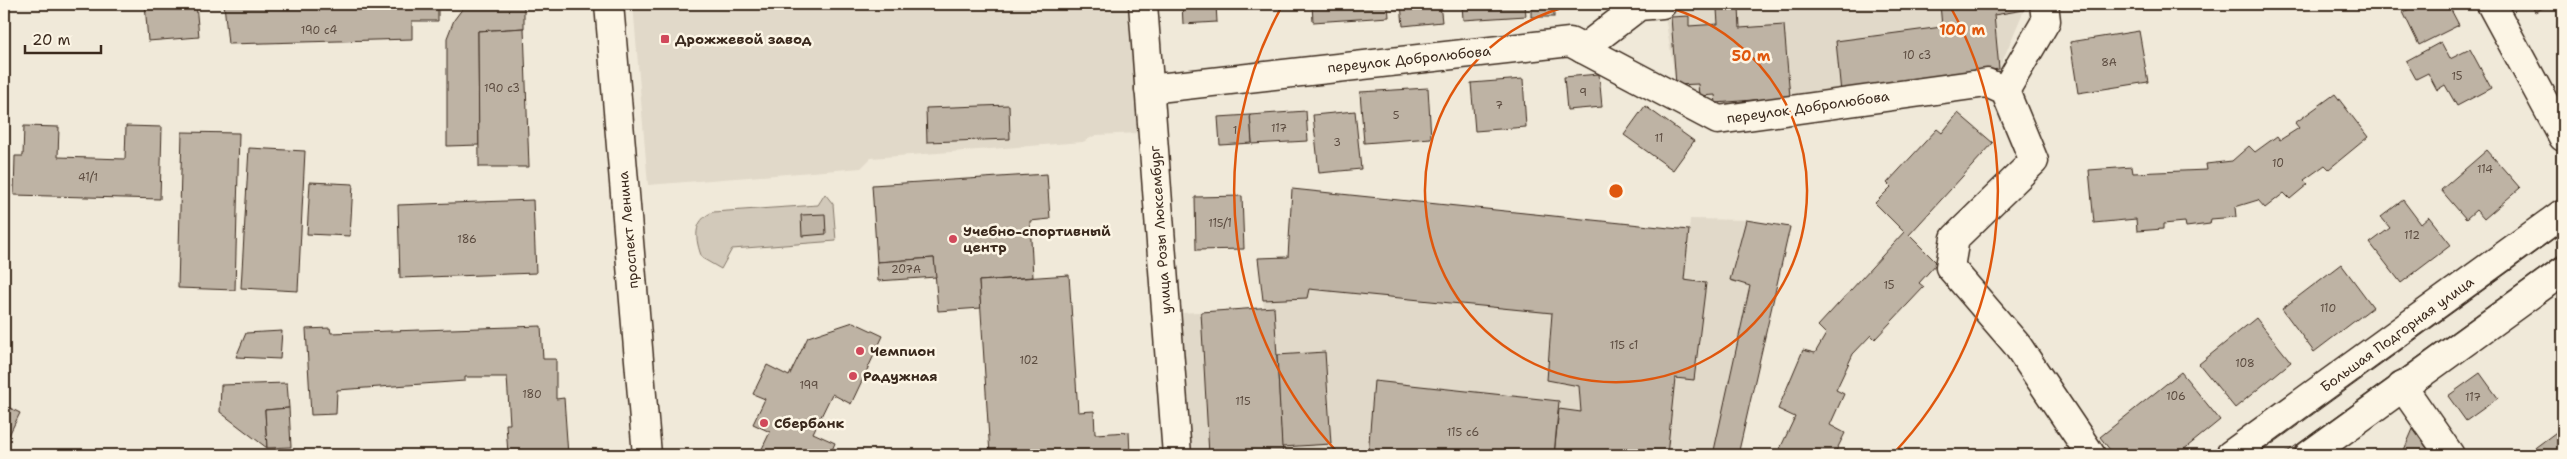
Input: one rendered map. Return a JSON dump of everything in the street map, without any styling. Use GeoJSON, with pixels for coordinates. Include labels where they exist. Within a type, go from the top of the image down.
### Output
{"type":"FeatureCollection","features":[{"type":"Feature","properties":{"kind":"street","name":"проспект Ленина"},"geometry":{"type":"LineString","coordinates":[[609,4],[647,455]]}},
{"type":"Feature","properties":{"kind":"street","name":"улица Розы Люксембург"},"geometry":{"type":"LineString","coordinates":[[1143,4],[1177,455]]}},
{"type":"Feature","properties":{"kind":"street"},"geometry":{"type":"LineString","coordinates":[[1583,49],[1639,6],[1662,4]]}},
{"type":"Feature","properties":{"kind":"street"},"geometry":{"type":"LineString","coordinates":[[2044,4],[2046,21],[2005,91],[2034,161],[1955,238],[1950,267],[2017,345],[2091,455]]}},
{"type":"Feature","properties":{"kind":"street"},"geometry":{"type":"LineString","coordinates":[[2491,4],[2563,137]]}},
{"type":"Feature","properties":{"kind":"street","name":"переулок Добролюбова"},"geometry":{"type":"LineString","coordinates":[[1149,90],[1570,42],[1718,120],[1987,82],[2005,91]]}},
{"type":"Feature","properties":{"kind":"street","name":"Большая Подгорная улица"},"geometry":{"type":"LineString","coordinates":[[2230,455],[2563,213]]}},
{"type":"Feature","properties":{"kind":"street"},"geometry":{"type":"LineString","coordinates":[[2309,455],[2402,386],[2563,272]]}},
{"type":"Feature","properties":{"kind":"street"},"geometry":{"type":"LineString","coordinates":[[2402,386],[2450,455]]}},
{"type":"Feature","properties":{"kind":"shaded area"},"geometry":{"type":"Polygon","coordinates":[[[633,4],[1129,4],[1139,133],[1096,135],[1083,142],[871,158],[861,168],[648,185],[633,4]]]}},
{"type":"Feature","properties":{"kind":"shaded area"},"geometry":{"type":"Polygon","coordinates":[[[1663,4],[2024,4],[2024,10],[1999,69],[1841,93],[1716,103],[1676,85],[1663,4]]]}},
{"type":"Feature","properties":{"kind":"shaded area"},"geometry":{"type":"Polygon","coordinates":[[[1292,189],[1689,230],[1690,219],[1746,220],[1790,227],[1738,455],[1192,455],[1181,313],[1264,308],[1258,258],[1288,256],[1292,189]]]}},
{"type":"Feature","properties":{"kind":"shaded area"},"geometry":{"type":"Polygon","coordinates":[[[825,194],[833,204],[836,241],[732,249],[721,269],[702,258],[697,237],[698,226],[701,220],[713,212],[818,205],[825,194]]]}},
{"type":"Feature","properties":{"kind":"building"},"geometry":{"type":"Polygon","coordinates":[[[145,4],[196,4],[199,37],[148,41],[145,4]]]}},
{"type":"Feature","properties":{"kind":"building"},"geometry":{"type":"Polygon","coordinates":[[[224,4],[438,4],[438,21],[412,21],[412,39],[228,44],[224,4]]]}},
{"type":"Feature","properties":{"kind":"building"},"geometry":{"type":"Polygon","coordinates":[[[466,4],[524,4],[524,28],[478,31],[479,145],[447,146],[447,38],[454,20],[466,4]]]}},
{"type":"Feature","properties":{"kind":"building"},"geometry":{"type":"Polygon","coordinates":[[[1182,4],[1216,4],[1217,22],[1183,24],[1182,4]]]}},
{"type":"Feature","properties":{"kind":"building"},"geometry":{"type":"Polygon","coordinates":[[[1312,4],[1388,4],[1389,17],[1313,22],[1312,4]]]}},
{"type":"Feature","properties":{"kind":"building"},"geometry":{"type":"Polygon","coordinates":[[[1401,4],[1440,4],[1442,22],[1403,26],[1401,4]]]}},
{"type":"Feature","properties":{"kind":"building"},"geometry":{"type":"Polygon","coordinates":[[[1462,4],[1525,4],[1526,16],[1463,20],[1462,4]]]}},
{"type":"Feature","properties":{"kind":"building"},"geometry":{"type":"Polygon","coordinates":[[[1531,4],[1554,4],[1554,17],[1531,17],[1531,4]]]}},
{"type":"Feature","properties":{"kind":"building"},"geometry":{"type":"Polygon","coordinates":[[[1940,4],[2024,4],[2024,10],[1994,15],[1999,69],[1841,93],[1836,41],[1942,27],[1940,4]]]}},
{"type":"Feature","properties":{"kind":"building"},"geometry":{"type":"Polygon","coordinates":[[[2420,4],[2448,4],[2459,25],[2419,45],[2403,12],[2420,4]]]}},
{"type":"Feature","properties":{"kind":"building"},"geometry":{"type":"Polygon","coordinates":[[[2531,4],[2551,4],[2535,12],[2531,4]]]}},
{"type":"Feature","properties":{"kind":"building"},"geometry":{"type":"Polygon","coordinates":[[[1739,7],[1740,28],[1784,25],[1790,97],[1716,103],[1715,95],[1699,96],[1698,84],[1676,85],[1671,17],[1689,16],[1689,26],[1718,24],[1717,9],[1739,7]]]}},
{"type":"Feature","properties":{"kind":"building"},"geometry":{"type":"Polygon","coordinates":[[[524,28],[529,167],[479,167],[478,31],[524,28]]]}},
{"type":"Feature","properties":{"kind":"building"},"geometry":{"type":"Polygon","coordinates":[[[2139,31],[2148,82],[2078,93],[2070,42],[2139,31]]]}},
{"type":"Feature","properties":{"kind":"building"},"geometry":{"type":"Polygon","coordinates":[[[2441,42],[2450,59],[2470,49],[2491,88],[2457,106],[2445,85],[2437,90],[2428,73],[2416,79],[2406,61],[2441,42]]]}},
{"type":"Feature","properties":{"kind":"building"},"geometry":{"type":"Polygon","coordinates":[[[1599,74],[1602,107],[1567,110],[1564,77],[1599,74]]]}},
{"type":"Feature","properties":{"kind":"building"},"geometry":{"type":"Polygon","coordinates":[[[1523,79],[1526,127],[1475,131],[1471,83],[1523,79]]]}},
{"type":"Feature","properties":{"kind":"building"},"geometry":{"type":"Polygon","coordinates":[[[1428,88],[1431,138],[1364,143],[1360,92],[1428,88]]]}},
{"type":"Feature","properties":{"kind":"building"},"geometry":{"type":"Polygon","coordinates":[[[2335,94],[2368,137],[2329,169],[2325,165],[2304,180],[2308,184],[2290,199],[2284,193],[2265,208],[2258,200],[2235,207],[2236,217],[2211,219],[2210,224],[2186,227],[2185,222],[2163,224],[2163,229],[2137,231],[2136,219],[2094,223],[2089,170],[2132,167],[2133,173],[2207,170],[2206,164],[2232,161],[2249,146],[2255,152],[2277,136],[2280,140],[2299,128],[2295,123],[2335,94]]]}},
{"type":"Feature","properties":{"kind":"building"},"geometry":{"type":"Polygon","coordinates":[[[1009,105],[1010,139],[927,142],[926,108],[1009,105]]]}},
{"type":"Feature","properties":{"kind":"building"},"geometry":{"type":"Polygon","coordinates":[[[1645,106],[1694,141],[1673,170],[1624,135],[1645,106]]]}},
{"type":"Feature","properties":{"kind":"building"},"geometry":{"type":"Polygon","coordinates":[[[1306,111],[1308,141],[1252,144],[1250,115],[1306,111]]]}},
{"type":"Feature","properties":{"kind":"building"},"geometry":{"type":"Polygon","coordinates":[[[1355,111],[1361,169],[1319,173],[1313,115],[1355,111]]]}},
{"type":"Feature","properties":{"kind":"building"},"geometry":{"type":"Polygon","coordinates":[[[1958,113],[1993,143],[1909,235],[1937,263],[1919,283],[1924,287],[1875,339],[1871,335],[1853,354],[1836,390],[1844,394],[1830,425],[1845,433],[1834,455],[1777,455],[1795,417],[1778,409],[1803,350],[1815,353],[1826,334],[1818,326],[1904,232],[1875,203],[1891,187],[1887,183],[1937,129],[1942,133],[1958,113]]]}},
{"type":"Feature","properties":{"kind":"building"},"geometry":{"type":"Polygon","coordinates":[[[1250,115],[1252,143],[1220,145],[1218,117],[1250,115]]]}},
{"type":"Feature","properties":{"kind":"building"},"geometry":{"type":"Polygon","coordinates":[[[24,126],[59,127],[58,157],[125,159],[126,126],[162,127],[160,199],[14,195],[15,156],[23,156],[24,126]]]}},
{"type":"Feature","properties":{"kind":"building"},"geometry":{"type":"Polygon","coordinates":[[[182,132],[239,133],[235,290],[178,288],[182,132]]]}},
{"type":"Feature","properties":{"kind":"building"},"geometry":{"type":"Polygon","coordinates":[[[249,148],[305,151],[298,291],[241,288],[249,148]]]}},
{"type":"Feature","properties":{"kind":"building"},"geometry":{"type":"Polygon","coordinates":[[[2487,150],[2520,188],[2484,219],[2476,210],[2466,219],[2441,190],[2487,150]]]}},
{"type":"Feature","properties":{"kind":"building","name":"Учебно-спортивный центр"},"geometry":{"type":"Polygon","coordinates":[[[1047,174],[1050,219],[1030,221],[1033,277],[979,281],[981,308],[938,311],[934,258],[877,262],[872,185],[1047,174]]]}},
{"type":"Feature","properties":{"kind":"building"},"geometry":{"type":"Polygon","coordinates":[[[310,182],[353,184],[350,236],[307,234],[310,182]]]}},
{"type":"Feature","properties":{"kind":"building"},"geometry":{"type":"Polygon","coordinates":[[[1292,189],[1689,230],[1684,280],[1706,283],[1694,380],[1675,378],[1667,455],[1554,455],[1559,409],[1581,412],[1579,386],[1547,380],[1552,313],[1309,289],[1307,298],[1263,300],[1258,258],[1288,257],[1292,189]]]}},
{"type":"Feature","properties":{"kind":"building"},"geometry":{"type":"Polygon","coordinates":[[[1242,196],[1244,249],[1196,250],[1195,197],[1242,196]]]}},
{"type":"Feature","properties":{"kind":"building"},"geometry":{"type":"Polygon","coordinates":[[[533,200],[536,273],[400,278],[398,205],[533,200]]]}},
{"type":"Feature","properties":{"kind":"building"},"geometry":{"type":"Polygon","coordinates":[[[2403,200],[2421,224],[2429,217],[2451,245],[2401,283],[2370,243],[2390,228],[2381,217],[2403,200]]]}},
{"type":"Feature","properties":{"kind":"building"},"geometry":{"type":"Polygon","coordinates":[[[825,214],[826,234],[802,236],[801,215],[825,214]]]}},
{"type":"Feature","properties":{"kind":"building"},"geometry":{"type":"Polygon","coordinates":[[[1746,220],[1790,227],[1738,455],[1713,455],[1750,286],[1730,280],[1746,220]]]}},
{"type":"Feature","properties":{"kind":"building"},"geometry":{"type":"Polygon","coordinates":[[[934,258],[936,277],[878,281],[877,262],[934,258]]]}},
{"type":"Feature","properties":{"kind":"building"},"geometry":{"type":"Polygon","coordinates":[[[2341,264],[2373,307],[2314,352],[2282,309],[2341,264]]]}},
{"type":"Feature","properties":{"kind":"building"},"geometry":{"type":"Polygon","coordinates":[[[1069,275],[1078,412],[1094,411],[1095,434],[1129,432],[1130,455],[990,455],[979,281],[1069,275]]]}},
{"type":"Feature","properties":{"kind":"building"},"geometry":{"type":"Polygon","coordinates":[[[1274,307],[1283,455],[1209,455],[1201,312],[1274,307]]]}},
{"type":"Feature","properties":{"kind":"building"},"geometry":{"type":"Polygon","coordinates":[[[2256,318],[2291,362],[2235,408],[2199,364],[2256,318]]]}},
{"type":"Feature","properties":{"kind":"building"},"geometry":{"type":"Polygon","coordinates":[[[853,322],[883,336],[851,404],[832,394],[813,433],[835,443],[830,455],[759,455],[770,432],[753,424],[765,399],[753,394],[767,365],[789,376],[808,337],[853,322]]]}},
{"type":"Feature","properties":{"kind":"building"},"geometry":{"type":"Polygon","coordinates":[[[541,326],[543,359],[556,359],[556,399],[564,398],[568,455],[508,455],[506,424],[510,424],[507,377],[465,377],[465,381],[337,390],[336,414],[311,415],[306,329],[330,328],[331,333],[541,326]]]}},
{"type":"Feature","properties":{"kind":"building"},"geometry":{"type":"Polygon","coordinates":[[[282,331],[280,359],[236,357],[246,333],[282,331]]]}},
{"type":"Feature","properties":{"kind":"building"},"geometry":{"type":"Polygon","coordinates":[[[1325,352],[1331,444],[1282,447],[1277,355],[1325,352]]]}},
{"type":"Feature","properties":{"kind":"building"},"geometry":{"type":"Polygon","coordinates":[[[2181,372],[2220,420],[2177,455],[2114,455],[2100,437],[2181,372]]]}},
{"type":"Feature","properties":{"kind":"building"},"geometry":{"type":"Polygon","coordinates":[[[2480,373],[2498,398],[2466,421],[2448,396],[2480,373]]]}},
{"type":"Feature","properties":{"kind":"building"},"geometry":{"type":"Polygon","coordinates":[[[1374,381],[1559,401],[1554,455],[1368,455],[1374,381]]]}},
{"type":"Feature","properties":{"kind":"building"},"geometry":{"type":"Polygon","coordinates":[[[287,383],[289,408],[265,410],[267,448],[220,412],[221,385],[287,383]]]}},
{"type":"Feature","properties":{"kind":"building"},"geometry":{"type":"Polygon","coordinates":[[[4,405],[20,413],[4,445],[4,405]]]}},
{"type":"Feature","properties":{"kind":"building"},"geometry":{"type":"Polygon","coordinates":[[[289,408],[291,447],[267,448],[265,410],[289,408]]]}},
{"type":"Feature","properties":{"kind":"building"},"geometry":{"type":"Polygon","coordinates":[[[2563,427],[2563,455],[2535,455],[2532,450],[2563,427]]]}},
{"type":"Feature","properties":{"kind":"building"},"geometry":{"type":"Polygon","coordinates":[[[2413,429],[2432,455],[2397,455],[2404,450],[2413,429]]]}},
{"type":"Feature","properties":{"kind":"tram line"},"geometry":{"type":"LineString","coordinates":[[2257,455],[2563,232]]}},
{"type":"Feature","properties":{"kind":"tram line"},"geometry":{"type":"LineString","coordinates":[[2283,455],[2563,252]]}},
{"type":"Feature","properties":{"kind":"place","name":"Дрожжевой завод"},"geometry":{"type":"Point","coordinates":[665,39]}},
{"type":"Feature","properties":{"kind":"place","name":"Учебно-спортивный центр"},"geometry":{"type":"Point","coordinates":[953,239]}},
{"type":"Feature","properties":{"kind":"place","name":"Чемпион"},"geometry":{"type":"Point","coordinates":[860,351]}},
{"type":"Feature","properties":{"kind":"place","name":"Радужная"},"geometry":{"type":"Point","coordinates":[853,376]}},
{"type":"Feature","properties":{"kind":"place","name":"Сбербанк"},"geometry":{"type":"Point","coordinates":[764,423]}}]}
